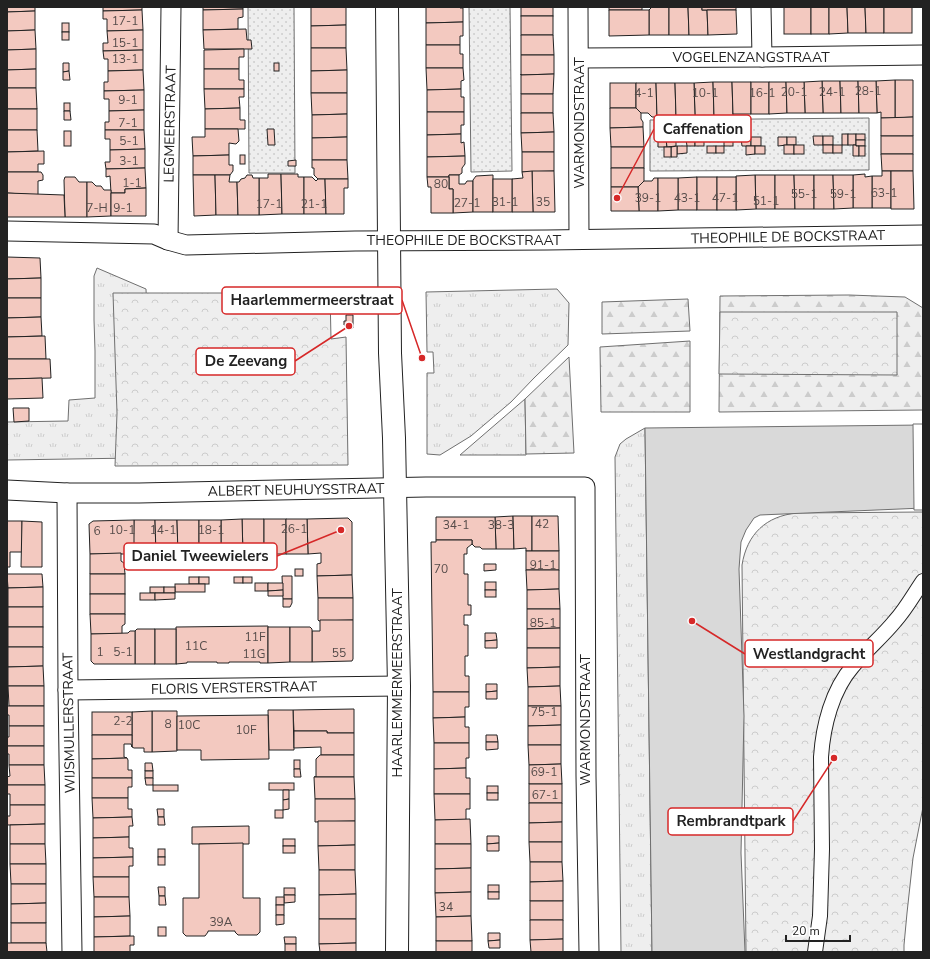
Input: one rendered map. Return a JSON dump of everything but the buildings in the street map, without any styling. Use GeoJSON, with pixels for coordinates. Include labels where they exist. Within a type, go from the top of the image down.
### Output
{"type":"FeatureCollection","features":[{"type":"Feature","properties":{"kind":"main road","name":"HAARLEMMERMEERSTRAAT"},"geometry":{"type":"LineString","coordinates":[[387,7],[390,353],[395,488],[399,686],[397,952]]}},
{"type":"Feature","properties":{"kind":"street","name":"LEGMEERSTRAAT"},"geometry":{"type":"LineString","coordinates":[[168,240],[171,7]]}},
{"type":"Feature","properties":{"kind":"street","name":"WARMONDSTRAAT"},"geometry":{"type":"LineString","coordinates":[[578,7],[579,239]]}},
{"type":"Feature","properties":{"kind":"street"},"geometry":{"type":"LineString","coordinates":[[761,7],[762,57]]}},
{"type":"Feature","properties":{"kind":"street","name":"VOGELENZANGSTRAAT"},"geometry":{"type":"LineString","coordinates":[[579,58],[923,55]]}},
{"type":"Feature","properties":{"kind":"street","name":"THEOPHILE DE BOCKSTRAAT"},"geometry":{"type":"LineString","coordinates":[[7,231],[154,234],[186,245],[355,241],[923,235]]}},
{"type":"Feature","properties":{"kind":"street","name":"WARMONDSTRAAT"},"geometry":{"type":"LineString","coordinates":[[585,487],[588,952]]}},
{"type":"Feature","properties":{"kind":"street","name":"ALBERT NEUHUYSSTRAAT"},"geometry":{"type":"LineString","coordinates":[[7,490],[67,493],[139,493],[395,488],[585,487]]}},
{"type":"Feature","properties":{"kind":"street","name":"WIJSMULLERSTRAAT"},"geometry":{"type":"LineString","coordinates":[[67,493],[72,952]]}},
{"type":"Feature","properties":{"kind":"street"},"geometry":{"type":"LineString","coordinates":[[815,952],[820,916],[822,849],[822,742],[832,701],[839,685],[852,666],[897,620],[923,581]]}},
{"type":"Feature","properties":{"kind":"street","name":"FLORIS VERSTERSTRAAT"},"geometry":{"type":"LineString","coordinates":[[68,690],[399,686]]}},
{"type":"Feature","properties":{"kind":"green space"},"geometry":{"type":"Polygon","coordinates":[[[248,7],[294,7],[295,173],[249,173],[248,7]]]}},
{"type":"Feature","properties":{"kind":"green space"},"geometry":{"type":"Polygon","coordinates":[[[469,7],[510,7],[512,171],[471,172],[469,7]]]}},
{"type":"Feature","properties":{"kind":"green space"},"geometry":{"type":"Polygon","coordinates":[[[869,118],[869,170],[650,171],[650,120],[869,118]]]}},
{"type":"Feature","properties":{"kind":"green space"},"geometry":{"type":"Polygon","coordinates":[[[97,268],[146,289],[147,315],[134,458],[7,460],[7,422],[68,421],[69,400],[95,398],[94,276],[97,268]]]}},
{"type":"Feature","properties":{"kind":"green space"},"geometry":{"type":"Polygon","coordinates":[[[557,289],[569,303],[568,345],[511,402],[471,436],[440,455],[427,454],[427,373],[434,373],[433,352],[427,352],[426,292],[557,289]]]}},
{"type":"Feature","properties":{"kind":"green space"},"geometry":{"type":"Polygon","coordinates":[[[113,293],[330,293],[331,339],[346,337],[348,465],[115,466],[117,413],[113,293]]]}},
{"type":"Feature","properties":{"kind":"green space"},"geometry":{"type":"Polygon","coordinates":[[[849,295],[905,297],[923,308],[923,410],[719,412],[720,296],[849,295]]]}},
{"type":"Feature","properties":{"kind":"green space"},"geometry":{"type":"Polygon","coordinates":[[[688,299],[690,331],[602,334],[602,302],[688,299]]]}},
{"type":"Feature","properties":{"kind":"green space"},"geometry":{"type":"Polygon","coordinates":[[[720,312],[897,312],[897,375],[719,374],[720,312]]]}},
{"type":"Feature","properties":{"kind":"green space"},"geometry":{"type":"Polygon","coordinates":[[[690,341],[690,412],[601,412],[600,347],[690,341]]]}},
{"type":"Feature","properties":{"kind":"green space"},"geometry":{"type":"Polygon","coordinates":[[[569,357],[574,453],[526,454],[525,399],[569,357]]]}},
{"type":"Feature","properties":{"kind":"green space"},"geometry":{"type":"Polygon","coordinates":[[[525,399],[526,455],[460,455],[525,399]]]}},
{"type":"Feature","properties":{"kind":"green space"},"geometry":{"type":"Polygon","coordinates":[[[645,428],[652,952],[621,952],[615,457],[620,444],[645,428]]]}},
{"type":"Feature","properties":{"kind":"green space"},"geometry":{"type":"Polygon","coordinates":[[[923,512],[923,807],[913,858],[904,952],[746,952],[742,565],[748,544],[760,528],[776,518],[786,515],[797,513],[923,512]]]}},
{"type":"Feature","properties":{"kind":"shaded area"},"geometry":{"type":"Polygon","coordinates":[[[923,425],[923,508],[760,515],[754,518],[746,530],[741,542],[739,569],[744,716],[741,853],[745,952],[652,952],[645,428],[923,425]]]}},
{"type":"Feature","properties":{"kind":"pier"},"geometry":{"type":"Polygon","coordinates":[[[913,424],[923,424],[923,510],[914,510],[913,424]]]}},
{"type":"Feature","properties":{"kind":"place","name":"Caffenation"},"geometry":{"type":"Point","coordinates":[617,198]}},
{"type":"Feature","properties":{"kind":"place","name":"De Zeevang"},"geometry":{"type":"Point","coordinates":[349,326]}},
{"type":"Feature","properties":{"kind":"place","name":"Haarlemmermeerstraat"},"geometry":{"type":"Point","coordinates":[422,358]}},
{"type":"Feature","properties":{"kind":"place","name":"Daniel Tweewielers"},"geometry":{"type":"Point","coordinates":[341,530]}},
{"type":"Feature","properties":{"kind":"place","name":"Westlandgracht"},"geometry":{"type":"Point","coordinates":[692,621]}},
{"type":"Feature","properties":{"kind":"place","name":"Rembrandtpark"},"geometry":{"type":"Point","coordinates":[834,758]}}]}
